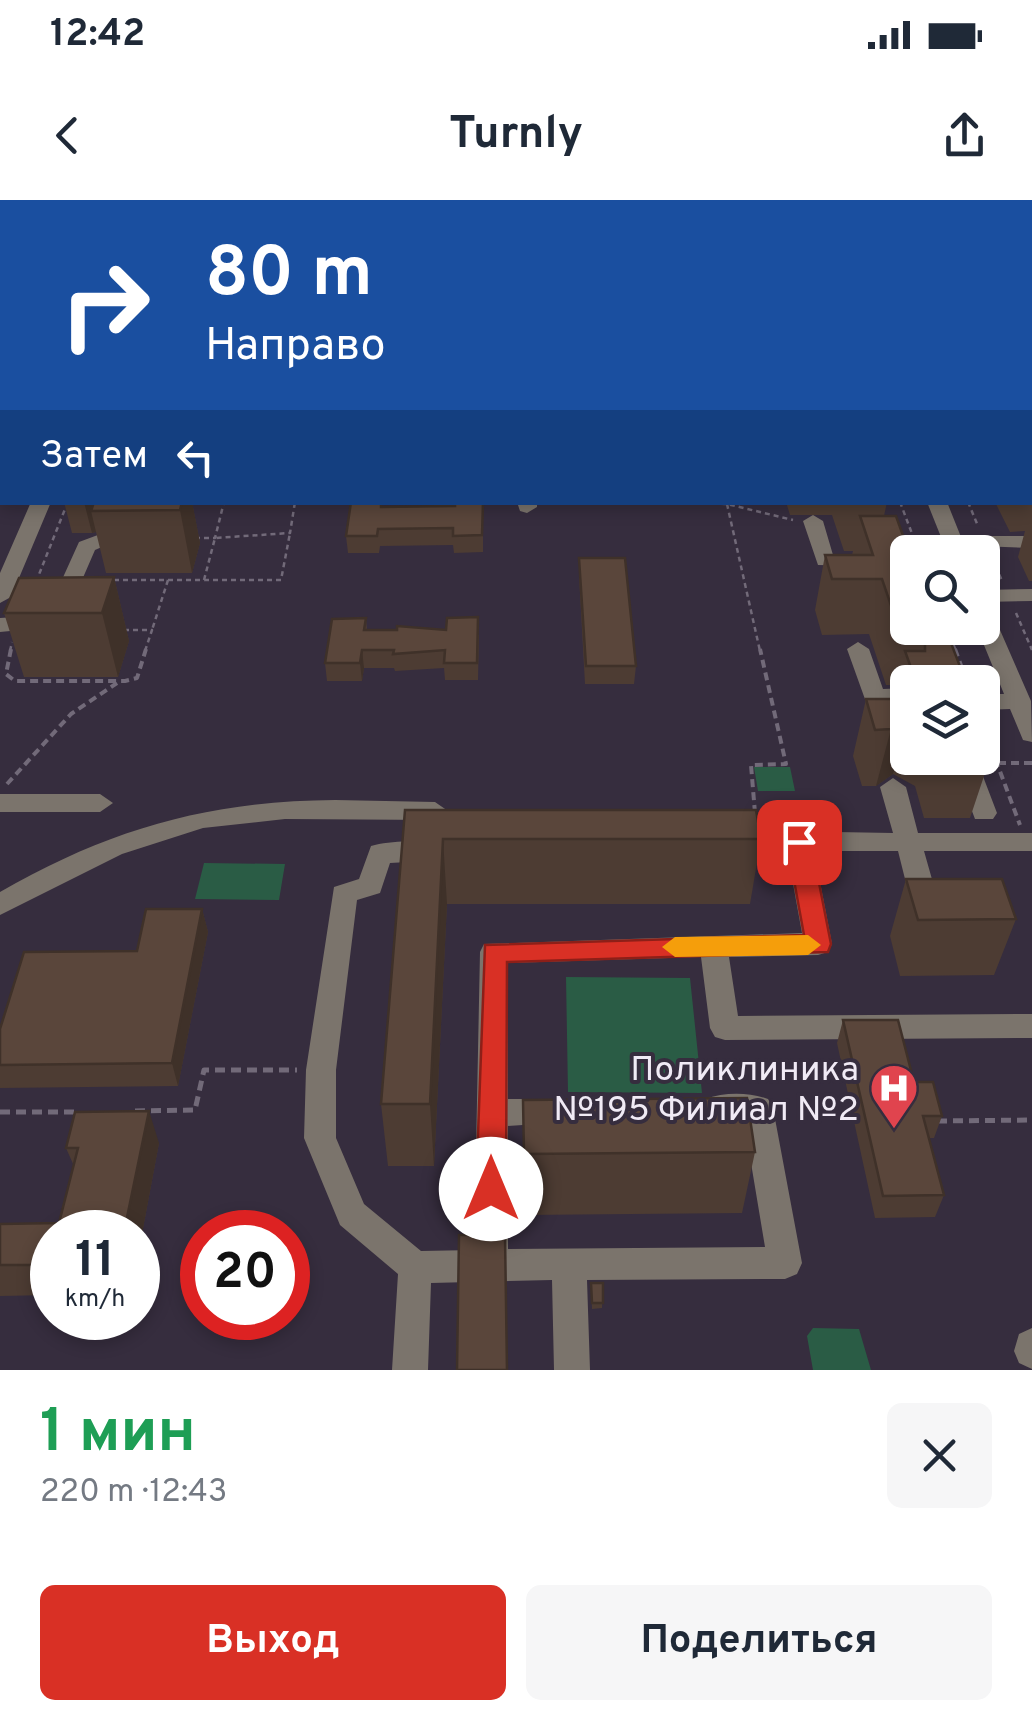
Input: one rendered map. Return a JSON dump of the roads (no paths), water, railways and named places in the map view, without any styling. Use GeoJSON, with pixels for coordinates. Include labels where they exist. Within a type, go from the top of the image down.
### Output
{"type":"FeatureCollection","features":[{"type":"Feature","properties":{"kind":"street"},"geometry":{"type":"LineString","coordinates":[[9,625],[54,621],[86,546],[131,530],[141,505]]}},
{"type":"Feature","properties":{"kind":"street"},"geometry":{"type":"LineString","coordinates":[[938,505],[950,535]]}},
{"type":"Feature","properties":{"kind":"street"},"geometry":{"type":"LineString","coordinates":[[0,597],[39,506],[65,509]]}},
{"type":"Feature","properties":{"kind":"street"},"geometry":{"type":"LineString","coordinates":[[813,521],[825,561],[890,566]]}},
{"type":"Feature","properties":{"kind":"street"},"geometry":{"type":"LineString","coordinates":[[884,532],[890,544]]}},
{"type":"Feature","properties":{"kind":"street"},"geometry":{"type":"LineString","coordinates":[[1000,542],[1032,542]]}},
{"type":"Feature","properties":{"kind":"street"},"geometry":{"type":"LineString","coordinates":[[1000,588],[1032,595]]}},
{"type":"Feature","properties":{"kind":"street"},"geometry":{"type":"LineString","coordinates":[[995,645],[1032,734]]}},
{"type":"Feature","properties":{"kind":"street"},"geometry":{"type":"LineString","coordinates":[[858,649],[874,697],[890,697]]}},
{"type":"Feature","properties":{"kind":"street"},"geometry":{"type":"LineString","coordinates":[[1000,702],[1018,702]]}},
{"type":"Feature","properties":{"kind":"street"},"geometry":{"type":"LineString","coordinates":[[970,775],[984,814]]}},
{"type":"Feature","properties":{"kind":"street"},"geometry":{"type":"LineString","coordinates":[[893,787],[930,920]]}},
{"type":"Feature","properties":{"kind":"street"},"geometry":{"type":"LineString","coordinates":[[0,804],[100,802]]}},
{"type":"Feature","properties":{"kind":"street"},"geometry":{"type":"LineString","coordinates":[[0,906],[72,862],[175,826],[235,814],[287,811],[470,811]]}},
{"type":"Feature","properties":{"kind":"street"},"geometry":{"type":"LineString","coordinates":[[701,836],[799,842],[1029,842]]}},
{"type":"Feature","properties":{"kind":"street"},"geometry":{"type":"LineString","coordinates":[[491,1265],[494,952],[818,944],[799,842]]}},
{"type":"Feature","properties":{"kind":"street"},"geometry":{"type":"LineString","coordinates":[[473,853],[380,853],[370,886],[344,894],[321,1070],[320,1138],[352,1214],[415,1268],[785,1264],[757,1108],[681,1109]]}},
{"type":"Feature","properties":{"kind":"street"},"geometry":{"type":"LineString","coordinates":[[713,946],[724,1028],[1032,1026]]}},
{"type":"Feature","properties":{"kind":"street"},"geometry":{"type":"LineString","coordinates":[[492,1113],[586,1111]]}},
{"type":"Feature","properties":{"kind":"street"},"geometry":{"type":"LineString","coordinates":[[569,1264],[572,1370]]}},
{"type":"Feature","properties":{"kind":"street"},"geometry":{"type":"LineString","coordinates":[[410,1370],[415,1268]]}},
{"type":"Feature","properties":{"kind":"place","name":"Поликлиника №195 Филиал №2"},"geometry":{"type":"Point","coordinates":[894,1130]}}]}
